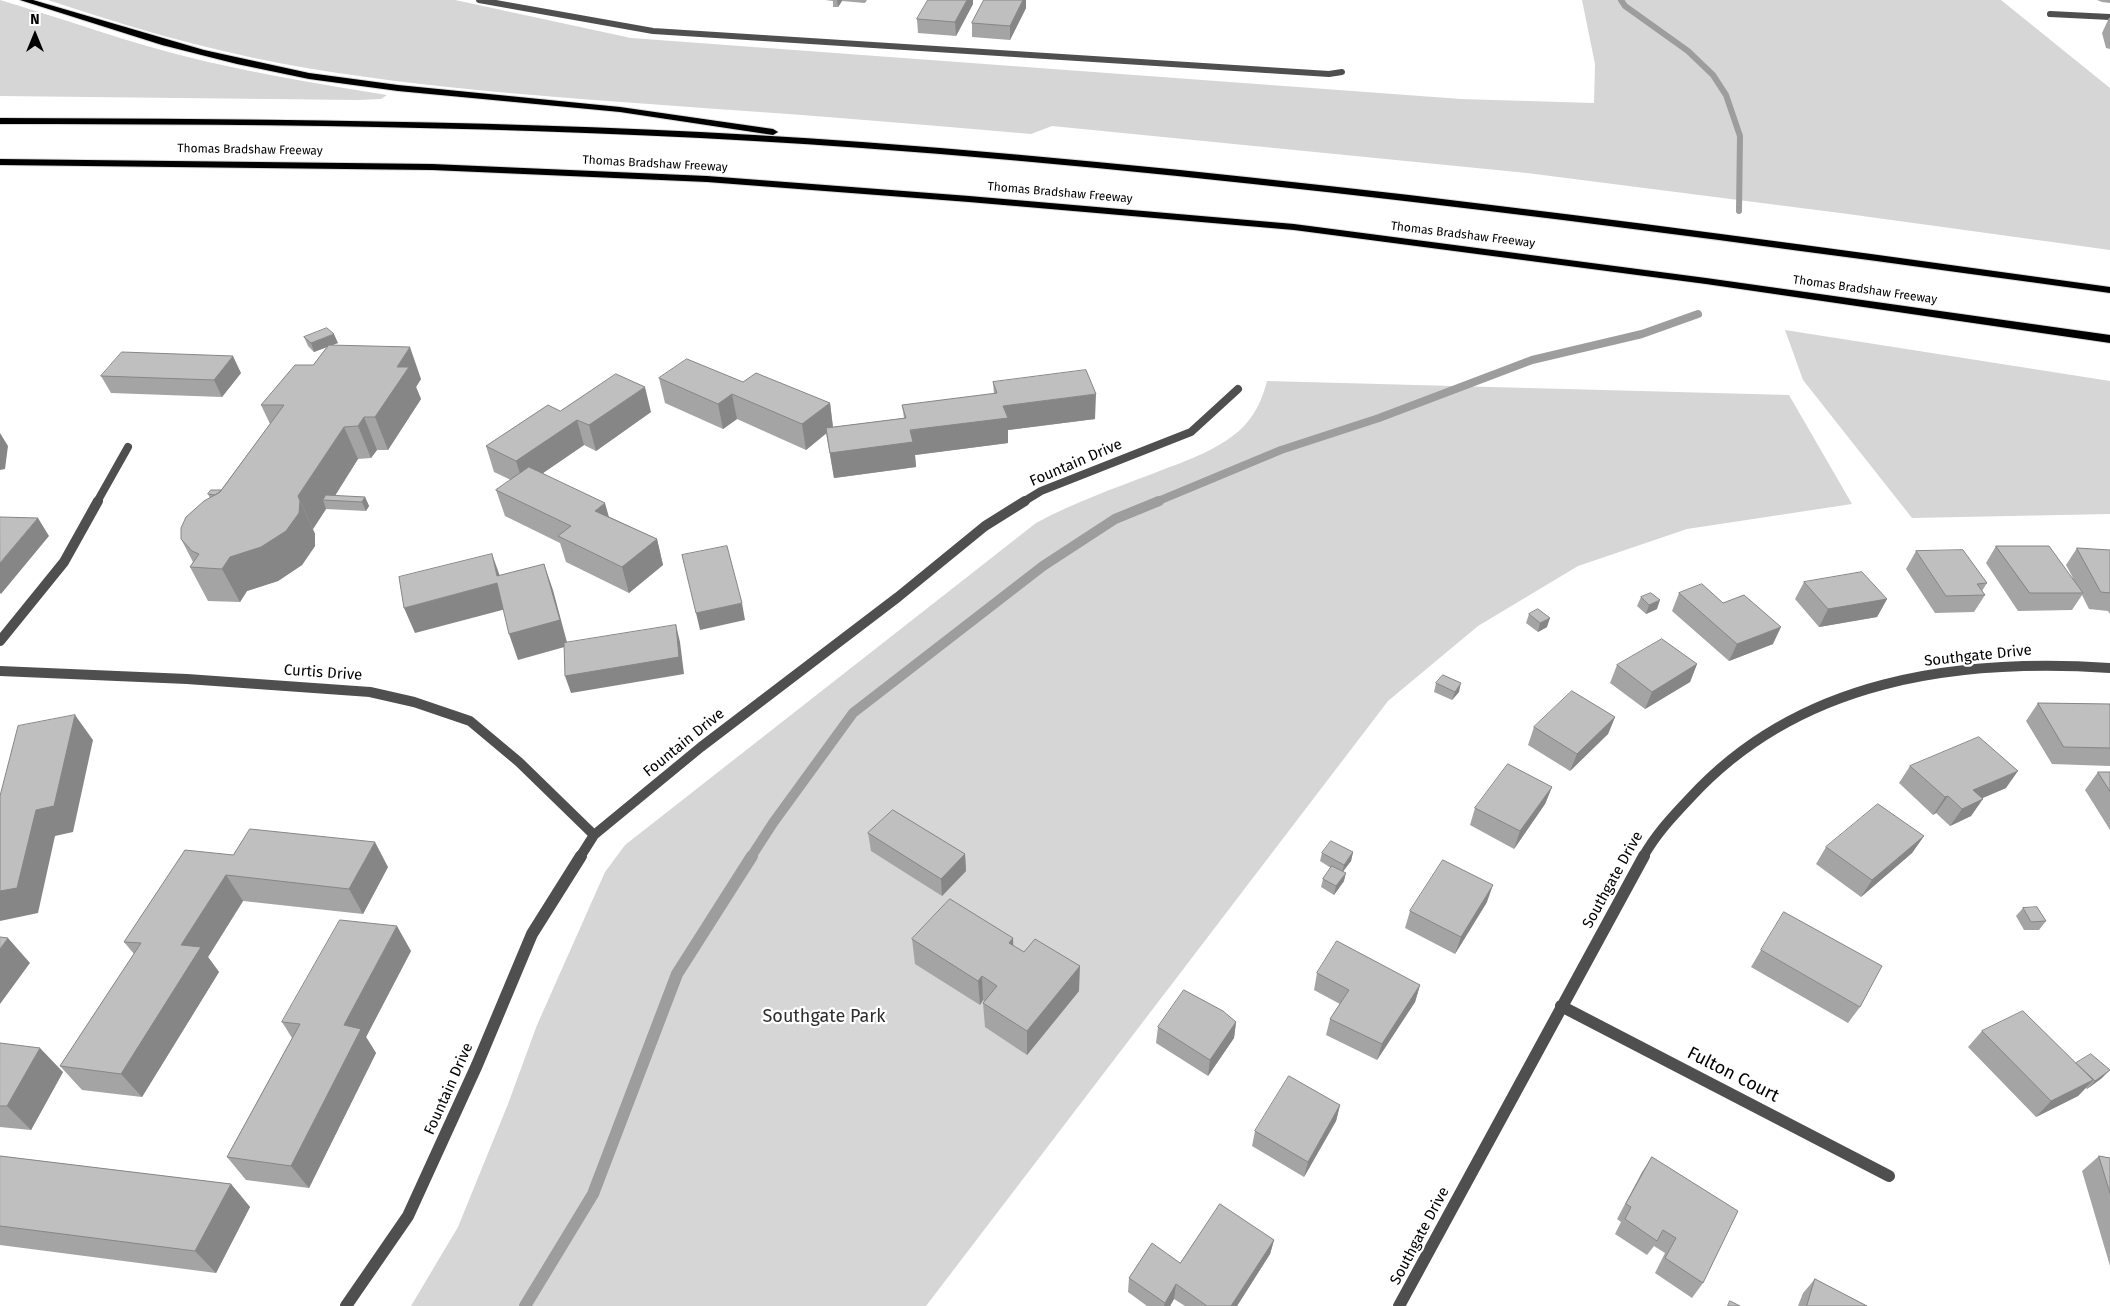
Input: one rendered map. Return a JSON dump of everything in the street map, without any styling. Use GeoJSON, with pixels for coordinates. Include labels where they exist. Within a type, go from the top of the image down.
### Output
{"type":"FeatureCollection","features":[{"type":"Feature","properties":{"kind":"highway"},"geometry":{"type":"LineString","coordinates":[[24,0],[140,37],[308,76],[390,88],[663,115],[859,145]]}},
{"type":"Feature","properties":{"kind":"highway","name":"Thomas Bradshaw Freeway"},"geometry":{"type":"LineString","coordinates":[[0,121],[285,122],[554,129],[859,145],[1337,189],[1711,236],[2110,290]]}},
{"type":"Feature","properties":{"kind":"highway","name":"Thomas Bradshaw Freeway"},"geometry":{"type":"LineString","coordinates":[[0,162],[231,163],[452,168],[707,179],[969,199],[1294,227],[1706,281],[2110,339]]}},
{"type":"Feature","properties":{"kind":"street"},"geometry":{"type":"LineString","coordinates":[[479,0],[653,31],[1329,74],[1342,72]]}},
{"type":"Feature","properties":{"kind":"street"},"geometry":{"type":"LineString","coordinates":[[2050,14],[2110,17]]}},
{"type":"Feature","properties":{"kind":"street","name":"Fountain Drive"},"geometry":{"type":"LineString","coordinates":[[346,1306],[408,1216],[477,1065],[532,934],[594,836],[701,747],[898,597],[985,526],[1041,491],[1191,432],[1238,389]]}},
{"type":"Feature","properties":{"kind":"street"},"geometry":{"type":"LineString","coordinates":[[0,642],[64,562],[128,448]]}},
{"type":"Feature","properties":{"kind":"street","name":"Southgate Drive"},"geometry":{"type":"LineString","coordinates":[[1399,1306],[1654,837],[1690,798],[1736,754],[1792,719],[1850,695],[1916,677],[1960,669],[2009,665],[2074,664],[2110,668]]}},
{"type":"Feature","properties":{"kind":"street","name":"Curtis Drive"},"geometry":{"type":"LineString","coordinates":[[0,671],[187,680],[370,692],[414,702],[470,721],[519,762],[594,836]]}},
{"type":"Feature","properties":{"kind":"street","name":"Fulton Court"},"geometry":{"type":"LineString","coordinates":[[1561,1006],[1889,1176]]}},
{"type":"Feature","properties":{"kind":"green space"},"geometry":{"type":"Polygon","coordinates":[[[0,0],[178,55],[318,84],[387,95],[381,99],[358,100],[0,96],[0,0]]]}},
{"type":"Feature","properties":{"kind":"green space"},"geometry":{"type":"Polygon","coordinates":[[[48,0],[455,0],[631,38],[1461,99],[1594,103],[1595,64],[1582,0],[2001,0],[2110,88],[2110,250],[1527,173],[1052,126],[1031,134],[446,87],[338,73],[224,51],[135,28],[48,0]]]}},
{"type":"Feature","properties":{"kind":"green space"},"geometry":{"type":"Polygon","coordinates":[[[1785,330],[2110,381],[2110,514],[1912,518],[1803,380],[1785,330]]]}},
{"type":"Feature","properties":{"kind":"green space","name":"Southgate Park"},"geometry":{"type":"Polygon","coordinates":[[[1267,381],[1789,395],[1852,504],[1687,529],[1578,566],[1478,626],[1388,701],[926,1306],[411,1306],[458,1227],[508,1104],[537,1025],[605,872],[625,845],[1036,523],[1093,497],[1198,456],[1230,438],[1245,425],[1254,413],[1267,381]]]}},
{"type":"Feature","properties":{"kind":"building"},"geometry":{"type":"Polygon","coordinates":[[[928,0],[967,0],[955,22],[917,19],[928,0]]]}},
{"type":"Feature","properties":{"kind":"building"},"geometry":{"type":"Polygon","coordinates":[[[984,0],[1023,0],[1010,26],[972,23],[984,0]]]}},
{"type":"Feature","properties":{"kind":"building"},"geometry":{"type":"Polygon","coordinates":[[[327,328],[334,334],[311,343],[304,337],[327,328]]]}},
{"type":"Feature","properties":{"kind":"building"},"geometry":{"type":"Polygon","coordinates":[[[329,345],[410,347],[397,367],[409,367],[375,417],[364,417],[358,426],[344,427],[298,496],[300,501],[299,513],[286,531],[261,547],[230,557],[222,569],[190,567],[199,554],[192,551],[181,539],[181,528],[186,517],[204,501],[220,492],[284,405],[261,405],[295,365],[313,365],[329,345]]]}},
{"type":"Feature","properties":{"kind":"building"},"geometry":{"type":"Polygon","coordinates":[[[122,352],[233,356],[214,380],[101,376],[122,352]]]}},
{"type":"Feature","properties":{"kind":"building"},"geometry":{"type":"Polygon","coordinates":[[[687,359],[743,382],[756,373],[830,403],[802,424],[732,394],[718,404],[659,378],[687,359]]]}},
{"type":"Feature","properties":{"kind":"building"},"geometry":{"type":"Polygon","coordinates":[[[1086,370],[1096,394],[1003,406],[1008,418],[910,430],[913,442],[830,453],[826,428],[906,418],[902,405],[997,393],[993,382],[1086,370]]]}},
{"type":"Feature","properties":{"kind":"building"},"geometry":{"type":"Polygon","coordinates":[[[616,374],[645,387],[589,425],[577,420],[516,461],[486,446],[548,405],[560,411],[616,374]]]}},
{"type":"Feature","properties":{"kind":"building"},"geometry":{"type":"Polygon","coordinates":[[[529,467],[605,503],[595,511],[657,539],[622,567],[558,536],[571,526],[496,490],[529,467]]]}},
{"type":"Feature","properties":{"kind":"building"},"geometry":{"type":"Polygon","coordinates":[[[211,490],[221,490],[215,495],[208,494],[211,490]]]}},
{"type":"Feature","properties":{"kind":"building"},"geometry":{"type":"Polygon","coordinates":[[[326,495],[365,497],[362,502],[323,500],[326,495]]]}},
{"type":"Feature","properties":{"kind":"building"},"geometry":{"type":"Polygon","coordinates":[[[0,517],[38,518],[0,563],[0,517]]]}},
{"type":"Feature","properties":{"kind":"building"},"geometry":{"type":"Polygon","coordinates":[[[727,546],[742,603],[696,613],[682,555],[727,546]]]}},
{"type":"Feature","properties":{"kind":"building"},"geometry":{"type":"Polygon","coordinates":[[[1996,546],[2049,546],[2083,593],[2030,593],[1996,546]]]}},
{"type":"Feature","properties":{"kind":"building"},"geometry":{"type":"Polygon","coordinates":[[[2077,548],[2110,550],[2110,593],[2101,592],[2077,548]]]}},
{"type":"Feature","properties":{"kind":"building"},"geometry":{"type":"Polygon","coordinates":[[[1963,550],[1987,583],[1977,584],[1985,595],[1946,596],[1916,551],[1963,550]]]}},
{"type":"Feature","properties":{"kind":"building"},"geometry":{"type":"Polygon","coordinates":[[[492,554],[497,576],[544,564],[560,620],[509,634],[497,583],[404,608],[399,577],[492,554]]]}},
{"type":"Feature","properties":{"kind":"building"},"geometry":{"type":"Polygon","coordinates":[[[1862,572],[1887,599],[1828,609],[1804,582],[1862,572]]]}},
{"type":"Feature","properties":{"kind":"building"},"geometry":{"type":"Polygon","coordinates":[[[1702,584],[1723,603],[1744,595],[1781,627],[1737,644],[1679,593],[1702,584]]]}},
{"type":"Feature","properties":{"kind":"building"},"geometry":{"type":"Polygon","coordinates":[[[1651,593],[1660,600],[1649,605],[1641,597],[1651,593]]]}},
{"type":"Feature","properties":{"kind":"building"},"geometry":{"type":"Polygon","coordinates":[[[1538,609],[1550,618],[1540,623],[1529,614],[1538,609]]]}},
{"type":"Feature","properties":{"kind":"building"},"geometry":{"type":"Polygon","coordinates":[[[676,625],[679,657],[565,676],[564,643],[676,625]]]}},
{"type":"Feature","properties":{"kind":"building"},"geometry":{"type":"Polygon","coordinates":[[[1662,639],[1697,664],[1652,692],[1617,665],[1662,639]]]}},
{"type":"Feature","properties":{"kind":"building"},"geometry":{"type":"Polygon","coordinates":[[[1443,675],[1461,683],[1455,692],[1436,683],[1443,675]]]}},
{"type":"Feature","properties":{"kind":"building"},"geometry":{"type":"Polygon","coordinates":[[[1572,691],[1615,717],[1577,754],[1534,727],[1572,691]]]}},
{"type":"Feature","properties":{"kind":"building"},"geometry":{"type":"Polygon","coordinates":[[[2038,703],[2110,704],[2110,748],[2064,747],[2038,703]]]}},
{"type":"Feature","properties":{"kind":"building"},"geometry":{"type":"Polygon","coordinates":[[[75,715],[54,806],[36,810],[17,888],[0,891],[0,796],[18,726],[75,715]]]}},
{"type":"Feature","properties":{"kind":"building"},"geometry":{"type":"Polygon","coordinates":[[[1979,737],[2018,771],[1973,790],[1983,799],[1962,809],[1948,796],[1945,797],[1910,766],[1979,737]]]}},
{"type":"Feature","properties":{"kind":"building"},"geometry":{"type":"Polygon","coordinates":[[[1508,764],[1552,787],[1520,831],[1475,808],[1508,764]]]}},
{"type":"Feature","properties":{"kind":"building"},"geometry":{"type":"Polygon","coordinates":[[[2098,772],[2110,772],[2110,791],[2098,772]]]}},
{"type":"Feature","properties":{"kind":"building"},"geometry":{"type":"Polygon","coordinates":[[[1878,804],[1924,836],[1872,880],[1826,847],[1878,804]]]}},
{"type":"Feature","properties":{"kind":"building"},"geometry":{"type":"Polygon","coordinates":[[[893,810],[965,854],[941,879],[868,833],[893,810]]]}},
{"type":"Feature","properties":{"kind":"building"},"geometry":{"type":"Polygon","coordinates":[[[250,829],[375,842],[349,889],[226,875],[181,945],[201,947],[121,1074],[60,1066],[141,943],[124,942],[185,850],[233,855],[250,829]]]}},
{"type":"Feature","properties":{"kind":"building"},"geometry":{"type":"Polygon","coordinates":[[[1331,841],[1353,852],[1344,865],[1322,853],[1331,841]]]}},
{"type":"Feature","properties":{"kind":"building"},"geometry":{"type":"Polygon","coordinates":[[[1443,860],[1493,885],[1461,937],[1410,911],[1443,860]]]}},
{"type":"Feature","properties":{"kind":"building"},"geometry":{"type":"Polygon","coordinates":[[[1332,866],[1346,873],[1336,886],[1323,879],[1332,866]]]}},
{"type":"Feature","properties":{"kind":"building"},"geometry":{"type":"Polygon","coordinates":[[[950,899],[1013,938],[1009,943],[1024,952],[1035,939],[1080,966],[1027,1031],[983,1003],[997,986],[982,976],[978,981],[912,939],[950,899]]]}},
{"type":"Feature","properties":{"kind":"building"},"geometry":{"type":"Polygon","coordinates":[[[2037,907],[2046,921],[2031,922],[2023,908],[2037,907]]]}},
{"type":"Feature","properties":{"kind":"building"},"geometry":{"type":"Polygon","coordinates":[[[1784,912],[1882,966],[1860,1007],[1761,950],[1784,912]]]}},
{"type":"Feature","properties":{"kind":"building"},"geometry":{"type":"Polygon","coordinates":[[[340,920],[397,926],[344,1025],[361,1029],[291,1166],[227,1157],[300,1024],[282,1022],[340,920]]]}},
{"type":"Feature","properties":{"kind":"building"},"geometry":{"type":"Polygon","coordinates":[[[0,937],[8,938],[0,949],[0,937]]]}},
{"type":"Feature","properties":{"kind":"building"},"geometry":{"type":"Polygon","coordinates":[[[1337,941],[1420,985],[1382,1044],[1330,1019],[1349,990],[1317,973],[1337,941]]]}},
{"type":"Feature","properties":{"kind":"building"},"geometry":{"type":"Polygon","coordinates":[[[1184,990],[1223,1011],[1236,1022],[1210,1060],[1158,1027],[1184,990]]]}},
{"type":"Feature","properties":{"kind":"building"},"geometry":{"type":"Polygon","coordinates":[[[2023,1011],[2093,1080],[2051,1101],[1982,1031],[2023,1011]]]}},
{"type":"Feature","properties":{"kind":"building"},"geometry":{"type":"Polygon","coordinates":[[[0,1043],[40,1048],[7,1106],[0,1106],[0,1043]]]}},
{"type":"Feature","properties":{"kind":"building"},"geometry":{"type":"Polygon","coordinates":[[[2091,1054],[2110,1070],[2095,1081],[2076,1063],[2091,1054]]]}},
{"type":"Feature","properties":{"kind":"building"},"geometry":{"type":"Polygon","coordinates":[[[1289,1076],[1340,1105],[1308,1162],[1255,1131],[1289,1076]]]}},
{"type":"Feature","properties":{"kind":"building"},"geometry":{"type":"Polygon","coordinates":[[[0,1156],[231,1184],[195,1251],[0,1226],[0,1156]]]}},
{"type":"Feature","properties":{"kind":"building"},"geometry":{"type":"Polygon","coordinates":[[[2099,1156],[2110,1158],[2110,1193],[2099,1156]]]}},
{"type":"Feature","properties":{"kind":"building"},"geometry":{"type":"Polygon","coordinates":[[[1652,1157],[1738,1211],[1703,1283],[1665,1258],[1676,1238],[1663,1230],[1657,1241],[1625,1219],[1631,1207],[1626,1204],[1652,1157]]]}},
{"type":"Feature","properties":{"kind":"building"},"geometry":{"type":"Polygon","coordinates":[[[1220,1204],[1274,1240],[1231,1306],[1207,1306],[1176,1284],[1165,1303],[1129,1278],[1152,1243],[1180,1263],[1220,1204]]]}},
{"type":"Feature","properties":{"kind":"building"},"geometry":{"type":"Polygon","coordinates":[[[1815,1279],[1867,1306],[1807,1306],[1815,1279]]]}},
{"type":"Feature","properties":{"kind":"building"},"geometry":{"type":"Polygon","coordinates":[[[1730,1301],[1740,1306],[1728,1306],[1730,1301]]]}},
{"type":"Feature","properties":{"kind":"waterway"},"geometry":{"type":"LineString","coordinates":[[1621,0],[1625,6],[1688,51],[1713,75],[1726,95],[1740,136],[1739,211]]}},
{"type":"Feature","properties":{"kind":"waterway"},"geometry":{"type":"LineString","coordinates":[[1156,502],[1281,450],[1379,418],[1532,360],[1642,334],[1698,314]]}},
{"type":"Feature","properties":{"kind":"waterway"},"geometry":{"type":"LineString","coordinates":[[751,857],[773,823],[853,713],[1043,566],[1115,519],[1159,501]]}},
{"type":"Feature","properties":{"kind":"waterway"},"geometry":{"type":"LineString","coordinates":[[525,1306],[593,1194],[677,974],[752,856]]}}]}
